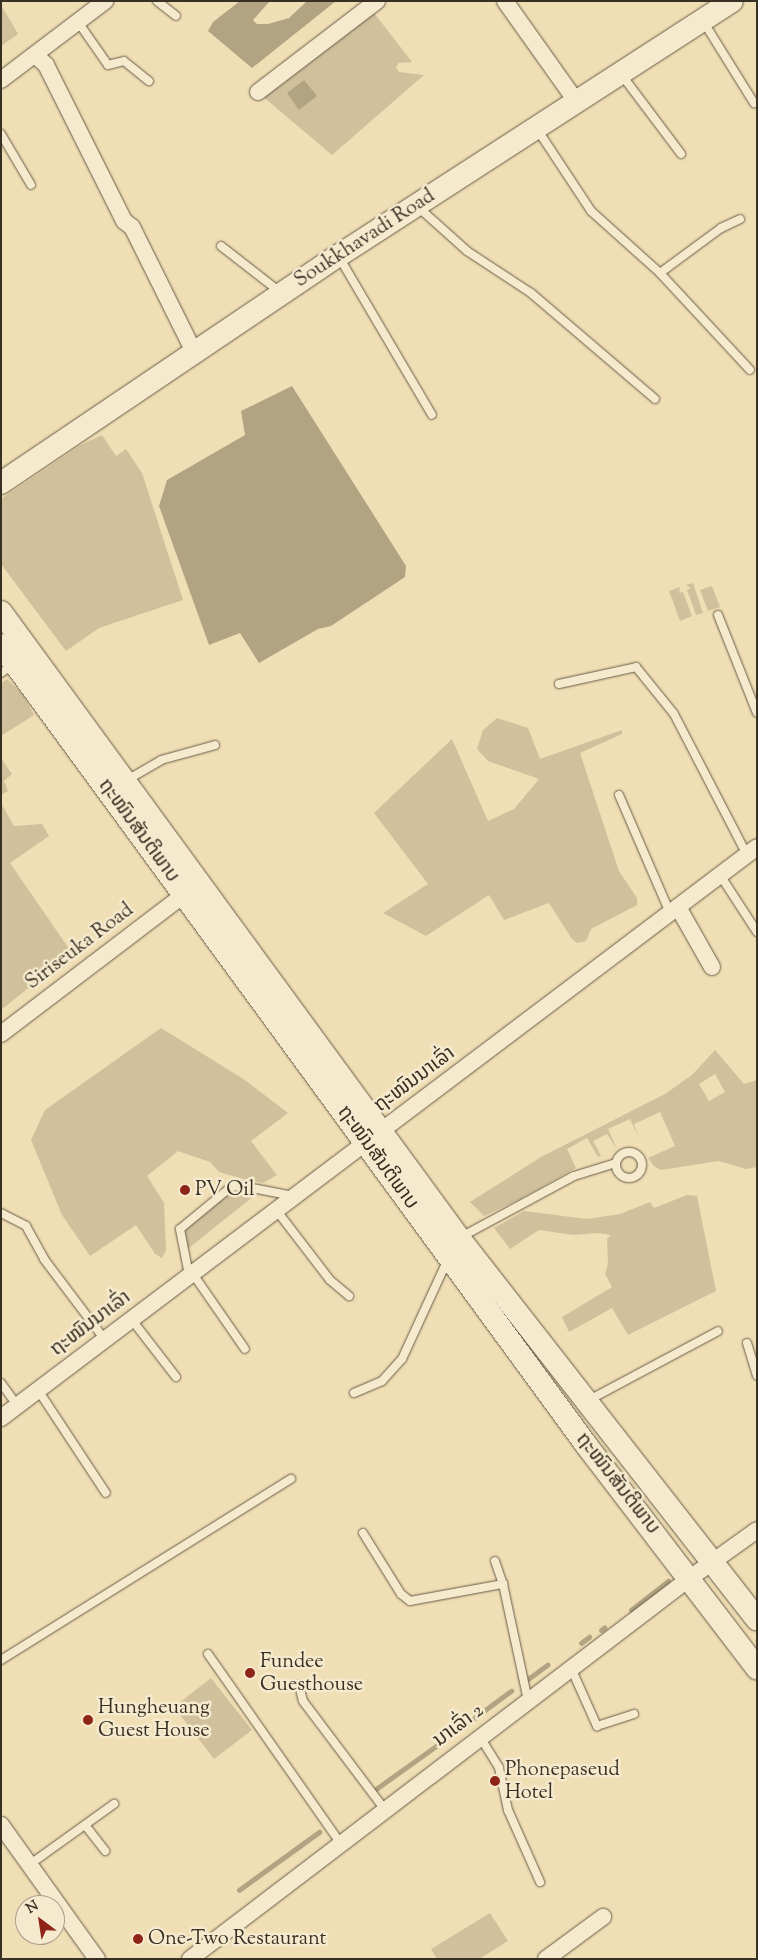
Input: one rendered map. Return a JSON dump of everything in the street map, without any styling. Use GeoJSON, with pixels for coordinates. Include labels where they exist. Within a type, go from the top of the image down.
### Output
{"type":"FeatureCollection","features":[{"type":"Feature","properties":{"kind":"street"},"geometry":{"type":"LineString","coordinates":[[1,80],[105,1]]}},
{"type":"Feature","properties":{"kind":"street"},"geometry":{"type":"LineString","coordinates":[[258,92],[377,1]]}},
{"type":"Feature","properties":{"kind":"street"},"geometry":{"type":"LineString","coordinates":[[505,1],[576,101]]}},
{"type":"Feature","properties":{"kind":"street","name":"Soukkhavadi Road"},"geometry":{"type":"LineString","coordinates":[[1,483],[338,256],[732,1]]}},
{"type":"Feature","properties":{"kind":"street"},"geometry":{"type":"LineString","coordinates":[[36,55],[46,65],[124,221],[132,227],[195,354]]}},
{"type":"Feature","properties":{"kind":"street","name":"ຖະໜົນສັນຕິພາບ"},"geometry":{"type":"LineString","coordinates":[[1,612],[126,781],[374,1138]]}},
{"type":"Feature","properties":{"kind":"street","name":"ຖະໜົນສັນຕິພາບ"},"geometry":{"type":"LineString","coordinates":[[1,645],[8,668],[374,1138],[454,1247],[587,1446],[690,1578],[757,1668]]}},
{"type":"Feature","properties":{"kind":"street","name":"ຖະໜົນນາເລົ່າ"},"geometry":{"type":"LineString","coordinates":[[1,1418],[752,851]]}},
{"type":"Feature","properties":{"kind":"street","name":"Siriseuka Road"},"geometry":{"type":"LineString","coordinates":[[1,1034],[185,894]]}},
{"type":"Feature","properties":{"kind":"street"},"geometry":{"type":"LineString","coordinates":[[674,910],[712,967]]}},
{"type":"Feature","properties":{"kind":"street","name":"ຖະໜົນສັນຕິພາບ"},"geometry":{"type":"LineString","coordinates":[[454,1247],[587,1401],[757,1620]]}},
{"type":"Feature","properties":{"kind":"street","name":"ນາເລົ່າ 2"},"geometry":{"type":"LineString","coordinates":[[190,1959],[570,1668],[757,1530]]}},
{"type":"Feature","properties":{"kind":"street"},"geometry":{"type":"LineString","coordinates":[[1,1825],[96,1959]]}},
{"type":"Feature","properties":{"kind":"street"},"geometry":{"type":"LineString","coordinates":[[546,1959],[603,1917]]}},
{"type":"Feature","properties":{"kind":"lane"},"geometry":{"type":"LineString","coordinates":[[157,1],[176,16]]}},
{"type":"Feature","properties":{"kind":"lane"},"geometry":{"type":"LineString","coordinates":[[702,20],[754,103]]}},
{"type":"Feature","properties":{"kind":"lane"},"geometry":{"type":"LineString","coordinates":[[78,22],[108,65],[124,61],[149,81]]}},
{"type":"Feature","properties":{"kind":"lane"},"geometry":{"type":"LineString","coordinates":[[620,73],[681,154]]}},
{"type":"Feature","properties":{"kind":"lane"},"geometry":{"type":"LineString","coordinates":[[535,127],[591,211],[660,273],[750,370]]}},
{"type":"Feature","properties":{"kind":"lane"},"geometry":{"type":"LineString","coordinates":[[1,134],[31,185]]}},
{"type":"Feature","properties":{"kind":"lane"},"geometry":{"type":"LineString","coordinates":[[416,205],[467,251],[531,294],[655,399]]}},
{"type":"Feature","properties":{"kind":"lane"},"geometry":{"type":"LineString","coordinates":[[660,273],[721,228],[740,219]]}},
{"type":"Feature","properties":{"kind":"lane"},"geometry":{"type":"LineString","coordinates":[[221,246],[282,294]]}},
{"type":"Feature","properties":{"kind":"lane"},"geometry":{"type":"LineString","coordinates":[[338,256],[432,415]]}},
{"type":"Feature","properties":{"kind":"lane"},"geometry":{"type":"LineString","coordinates":[[718,615],[757,713]]}},
{"type":"Feature","properties":{"kind":"lane"},"geometry":{"type":"LineString","coordinates":[[559,684],[636,667],[674,714],[752,851]]}},
{"type":"Feature","properties":{"kind":"lane"},"geometry":{"type":"LineString","coordinates":[[126,781],[161,760],[214,745]]}},
{"type":"Feature","properties":{"kind":"lane"},"geometry":{"type":"LineString","coordinates":[[618,795],[674,910]]}},
{"type":"Feature","properties":{"kind":"lane"},"geometry":{"type":"LineString","coordinates":[[720,875],[757,932]]}},
{"type":"Feature","properties":{"kind":"lane"},"geometry":{"type":"LineString","coordinates":[[354,1394],[382,1381],[402,1360],[454,1247],[574,1176],[616,1163]]}},
{"type":"Feature","properties":{"kind":"lane"},"geometry":{"type":"LineString","coordinates":[[245,1349],[191,1276],[180,1229],[231,1187],[242,1186],[296,1196]]}},
{"type":"Feature","properties":{"kind":"lane"},"geometry":{"type":"LineString","coordinates":[[277,1211],[330,1280],[349,1296]]}},
{"type":"Feature","properties":{"kind":"lane"},"geometry":{"type":"LineString","coordinates":[[1,1213],[26,1226],[44,1259],[105,1340]]}},
{"type":"Feature","properties":{"kind":"lane"},"geometry":{"type":"LineString","coordinates":[[132,1320],[176,1377]]}},
{"type":"Feature","properties":{"kind":"lane"},"geometry":{"type":"LineString","coordinates":[[587,1401],[718,1331]]}},
{"type":"Feature","properties":{"kind":"lane"},"geometry":{"type":"LineString","coordinates":[[747,1344],[757,1376]]}},
{"type":"Feature","properties":{"kind":"lane"},"geometry":{"type":"LineString","coordinates":[[1,1383],[18,1406]]}},
{"type":"Feature","properties":{"kind":"lane"},"geometry":{"type":"LineString","coordinates":[[38,1390],[106,1493]]}},
{"type":"Feature","properties":{"kind":"lane"},"geometry":{"type":"LineString","coordinates":[[1,1660],[290,1479]]}},
{"type":"Feature","properties":{"kind":"lane"},"geometry":{"type":"LineString","coordinates":[[363,1534],[401,1594],[410,1601],[503,1584]]}},
{"type":"Feature","properties":{"kind":"lane"},"geometry":{"type":"LineString","coordinates":[[495,1560],[503,1584],[528,1701]]}},
{"type":"Feature","properties":{"kind":"lane"},"geometry":{"type":"LineString","coordinates":[[208,1654],[341,1844]]}},
{"type":"Feature","properties":{"kind":"lane"},"geometry":{"type":"LineString","coordinates":[[570,1668],[596,1726],[634,1714]]}},
{"type":"Feature","properties":{"kind":"lane"},"geometry":{"type":"LineString","coordinates":[[300,1684],[303,1701],[385,1810]]}},
{"type":"Feature","properties":{"kind":"lane"},"geometry":{"type":"LineString","coordinates":[[480,1737],[498,1768],[508,1810],[540,1882]]}},
{"type":"Feature","properties":{"kind":"lane"},"geometry":{"type":"LineString","coordinates":[[29,1865],[114,1804]]}},
{"type":"Feature","properties":{"kind":"lane"},"geometry":{"type":"LineString","coordinates":[[86,1825],[105,1850]]}},
{"type":"Feature","properties":{"kind":"shaded area"},"geometry":{"type":"Polygon","coordinates":[[[240,1],[270,1],[253,20],[257,24],[268,24],[289,18],[307,1],[336,1],[252,68],[208,31],[213,22],[240,1]]]}},
{"type":"Feature","properties":{"kind":"shaded area"},"geometry":{"type":"Polygon","coordinates":[[[1,5],[18,34],[1,46],[1,5]]]}},
{"type":"Feature","properties":{"kind":"shaded area"},"geometry":{"type":"Polygon","coordinates":[[[371,9],[412,62],[399,63],[396,67],[399,72],[424,75],[332,155],[261,95],[371,9]]]}},
{"type":"Feature","properties":{"kind":"shaded area"},"geometry":{"type":"Polygon","coordinates":[[[304,80],[317,96],[299,110],[287,93],[304,80]]]}},
{"type":"Feature","properties":{"kind":"shaded area"},"geometry":{"type":"Polygon","coordinates":[[[292,386],[406,566],[405,577],[331,626],[318,629],[259,663],[240,633],[209,645],[159,506],[167,480],[245,435],[241,411],[292,386]]]}},
{"type":"Feature","properties":{"kind":"shaded area"},"geometry":{"type":"Polygon","coordinates":[[[102,435],[116,456],[126,449],[142,473],[183,600],[99,628],[66,651],[1,564],[1,499],[79,446],[102,435]]]}},
{"type":"Feature","properties":{"kind":"shaded area"},"geometry":{"type":"Polygon","coordinates":[[[693,583],[703,613],[696,615],[687,590],[691,588],[686,585],[693,583]]]}},
{"type":"Feature","properties":{"kind":"shaded area"},"geometry":{"type":"Polygon","coordinates":[[[712,586],[720,607],[708,611],[700,590],[712,586]]]}},
{"type":"Feature","properties":{"kind":"shaded area"},"geometry":{"type":"Polygon","coordinates":[[[680,587],[679,593],[683,592],[692,616],[680,621],[669,591],[680,587]]]}},
{"type":"Feature","properties":{"kind":"shaded area"},"geometry":{"type":"Polygon","coordinates":[[[7,679],[23,695],[34,715],[1,736],[1,683],[7,679]]]}},
{"type":"Feature","properties":{"kind":"shaded area"},"geometry":{"type":"Polygon","coordinates":[[[497,718],[528,728],[540,759],[622,730],[622,734],[580,753],[619,871],[637,898],[637,905],[591,929],[586,941],[577,943],[572,939],[549,903],[504,920],[489,895],[426,936],[383,913],[428,884],[374,813],[452,739],[488,821],[514,809],[539,779],[488,761],[477,749],[483,730],[497,718]]]}},
{"type":"Feature","properties":{"kind":"shaded area"},"geometry":{"type":"Polygon","coordinates":[[[1,758],[12,774],[4,781],[8,791],[1,795],[1,758]]]}},
{"type":"Feature","properties":{"kind":"shaded area"},"geometry":{"type":"Polygon","coordinates":[[[1,803],[14,826],[42,824],[49,836],[10,863],[72,953],[1,1010],[1,803]]]}},
{"type":"Feature","properties":{"kind":"shaded area"},"geometry":{"type":"Polygon","coordinates":[[[161,1028],[245,1080],[288,1113],[251,1141],[277,1175],[263,1183],[240,1178],[219,1172],[210,1162],[178,1151],[147,1176],[164,1203],[166,1250],[162,1258],[155,1254],[136,1225],[90,1256],[62,1215],[31,1140],[45,1110],[161,1028]]]}},
{"type":"Feature","properties":{"kind":"shaded area"},"geometry":{"type":"Polygon","coordinates":[[[715,1050],[744,1084],[757,1080],[757,1167],[746,1169],[719,1161],[661,1170],[654,1166],[648,1158],[675,1146],[660,1112],[634,1124],[639,1138],[630,1119],[608,1129],[617,1149],[607,1134],[593,1141],[601,1156],[598,1157],[587,1138],[567,1149],[576,1168],[518,1200],[484,1216],[470,1202],[541,1157],[665,1094],[692,1075],[715,1050]],[[715,1074],[699,1084],[709,1101],[725,1092],[715,1074]]]}},
{"type":"Feature","properties":{"kind":"shaded area"},"geometry":{"type":"Polygon","coordinates":[[[243,1190],[255,1195],[185,1251],[184,1229],[225,1194],[243,1190]]]}},
{"type":"Feature","properties":{"kind":"shaded area"},"geometry":{"type":"Polygon","coordinates":[[[687,1195],[697,1196],[716,1291],[628,1335],[612,1308],[569,1332],[562,1317],[612,1287],[605,1274],[608,1264],[607,1239],[611,1235],[599,1233],[573,1235],[539,1230],[510,1249],[494,1228],[524,1211],[587,1219],[620,1214],[650,1202],[654,1208],[687,1195]]]}},
{"type":"Feature","properties":{"kind":"shaded area"},"geometry":{"type":"Polygon","coordinates":[[[211,1678],[252,1730],[214,1759],[174,1707],[211,1678]]]}},
{"type":"Feature","properties":{"kind":"shaded area"},"geometry":{"type":"Polygon","coordinates":[[[490,1913],[508,1941],[479,1959],[437,1959],[431,1949],[490,1913]]]}},
{"type":"Feature","properties":{"kind":"waterway"},"geometry":{"type":"LineString","coordinates":[[631,1610],[668,1581]]}},
{"type":"Feature","properties":{"kind":"waterway"},"geometry":{"type":"LineString","coordinates":[[581,1643],[589,1637]]}},
{"type":"Feature","properties":{"kind":"waterway"},"geometry":{"type":"LineString","coordinates":[[528,1679],[547,1665]]}},
{"type":"Feature","properties":{"kind":"waterway"},"geometry":{"type":"LineString","coordinates":[[454,1733],[511,1691]]}},
{"type":"Feature","properties":{"kind":"waterway"},"geometry":{"type":"LineString","coordinates":[[376,1789],[443,1741]]}},
{"type":"Feature","properties":{"kind":"waterway"},"geometry":{"type":"LineString","coordinates":[[239,1890],[319,1832]]}},
{"type":"Feature","properties":{"kind":"place","name":"PV Oil"},"geometry":{"type":"Point","coordinates":[185,1190]}},
{"type":"Feature","properties":{"kind":"place","name":"Fundee Guesthouse"},"geometry":{"type":"Point","coordinates":[250,1673]}},
{"type":"Feature","properties":{"kind":"place","name":"Hungheuang Guest House"},"geometry":{"type":"Point","coordinates":[88,1720]}},
{"type":"Feature","properties":{"kind":"place","name":"Phonepaseud Hotel"},"geometry":{"type":"Point","coordinates":[495,1781]}},
{"type":"Feature","properties":{"kind":"place","name":"One-Two Restaurant"},"geometry":{"type":"Point","coordinates":[138,1939]}}]}
